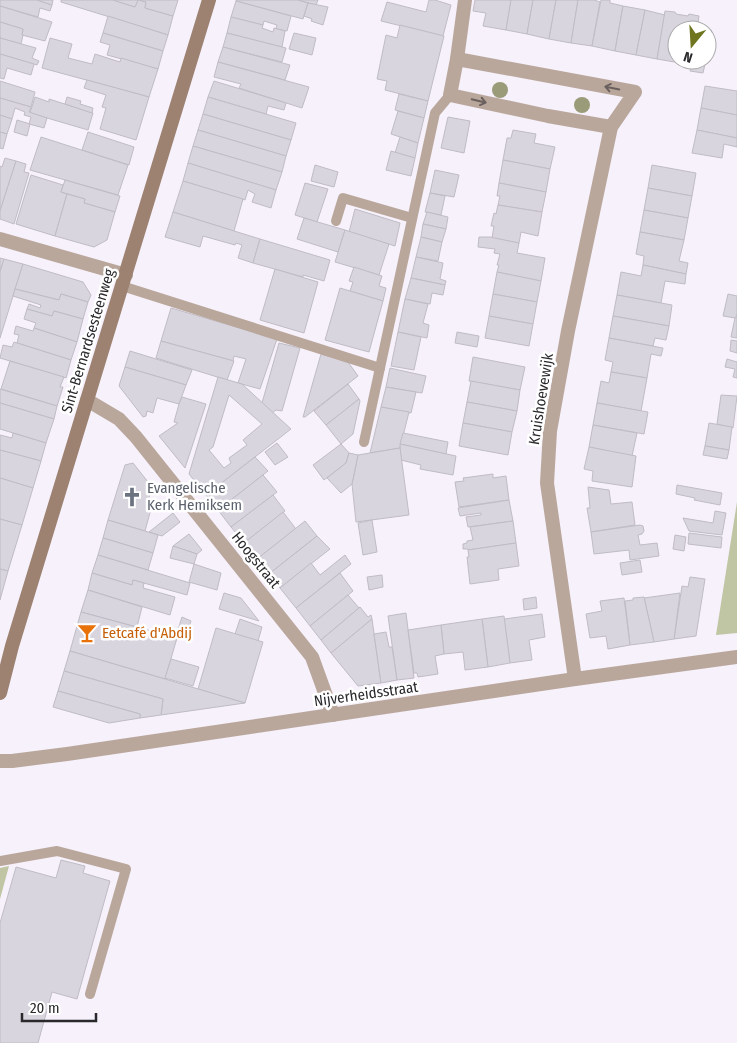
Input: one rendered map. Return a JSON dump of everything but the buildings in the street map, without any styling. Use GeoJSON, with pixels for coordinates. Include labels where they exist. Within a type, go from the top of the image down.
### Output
{"type":"FeatureCollection","features":[{"type":"Feature","properties":{"kind":"main road","name":"Sint-Bernardsesteenweg"},"geometry":{"type":"LineString","coordinates":[[0,693],[12,646],[209,0]]}},
{"type":"Feature","properties":{"kind":"street"},"geometry":{"type":"LineString","coordinates":[[465,0],[450,95],[611,127]]}},
{"type":"Feature","properties":{"kind":"street","name":"Kruishoevewijk"},"geometry":{"type":"LineString","coordinates":[[457,59],[635,92],[611,127],[568,331],[550,431],[547,483],[575,679]]}},
{"type":"Feature","properties":{"kind":"street"},"geometry":{"type":"LineString","coordinates":[[0,239],[124,280]]}},
{"type":"Feature","properties":{"kind":"street","name":"Hoogstraat"},"geometry":{"type":"LineString","coordinates":[[87,400],[119,419],[136,437],[312,657],[333,716]]}},
{"type":"Feature","properties":{"kind":"street","name":"Nijverheidsstraat"},"geometry":{"type":"LineString","coordinates":[[0,761],[12,762],[737,657]]}},
{"type":"Feature","properties":{"kind":"lane"},"geometry":{"type":"LineString","coordinates":[[364,442],[435,114],[450,95]]}},
{"type":"Feature","properties":{"kind":"lane"},"geometry":{"type":"LineString","coordinates":[[336,221],[343,198],[412,218]]}},
{"type":"Feature","properties":{"kind":"lane"},"geometry":{"type":"LineString","coordinates":[[124,280],[380,368]]}},
{"type":"Feature","properties":{"kind":"lane"},"geometry":{"type":"LineString","coordinates":[[0,861],[57,851],[126,869],[90,994]]}},
{"type":"Feature","properties":{"kind":"green space"},"geometry":{"type":"Polygon","coordinates":[[[737,502],[737,633],[716,635],[737,502]]]}},
{"type":"Feature","properties":{"kind":"green space"},"geometry":{"type":"Polygon","coordinates":[[[9,866],[0,899],[0,868],[9,866]]]}},
{"type":"Feature","properties":{"kind":"place","name":"Evangelische Kerk Hemiksem"},"geometry":{"type":"Point","coordinates":[132,497]}},
{"type":"Feature","properties":{"kind":"place","name":"Eetcafé d'Abdij"},"geometry":{"type":"Point","coordinates":[87,633]}}]}
